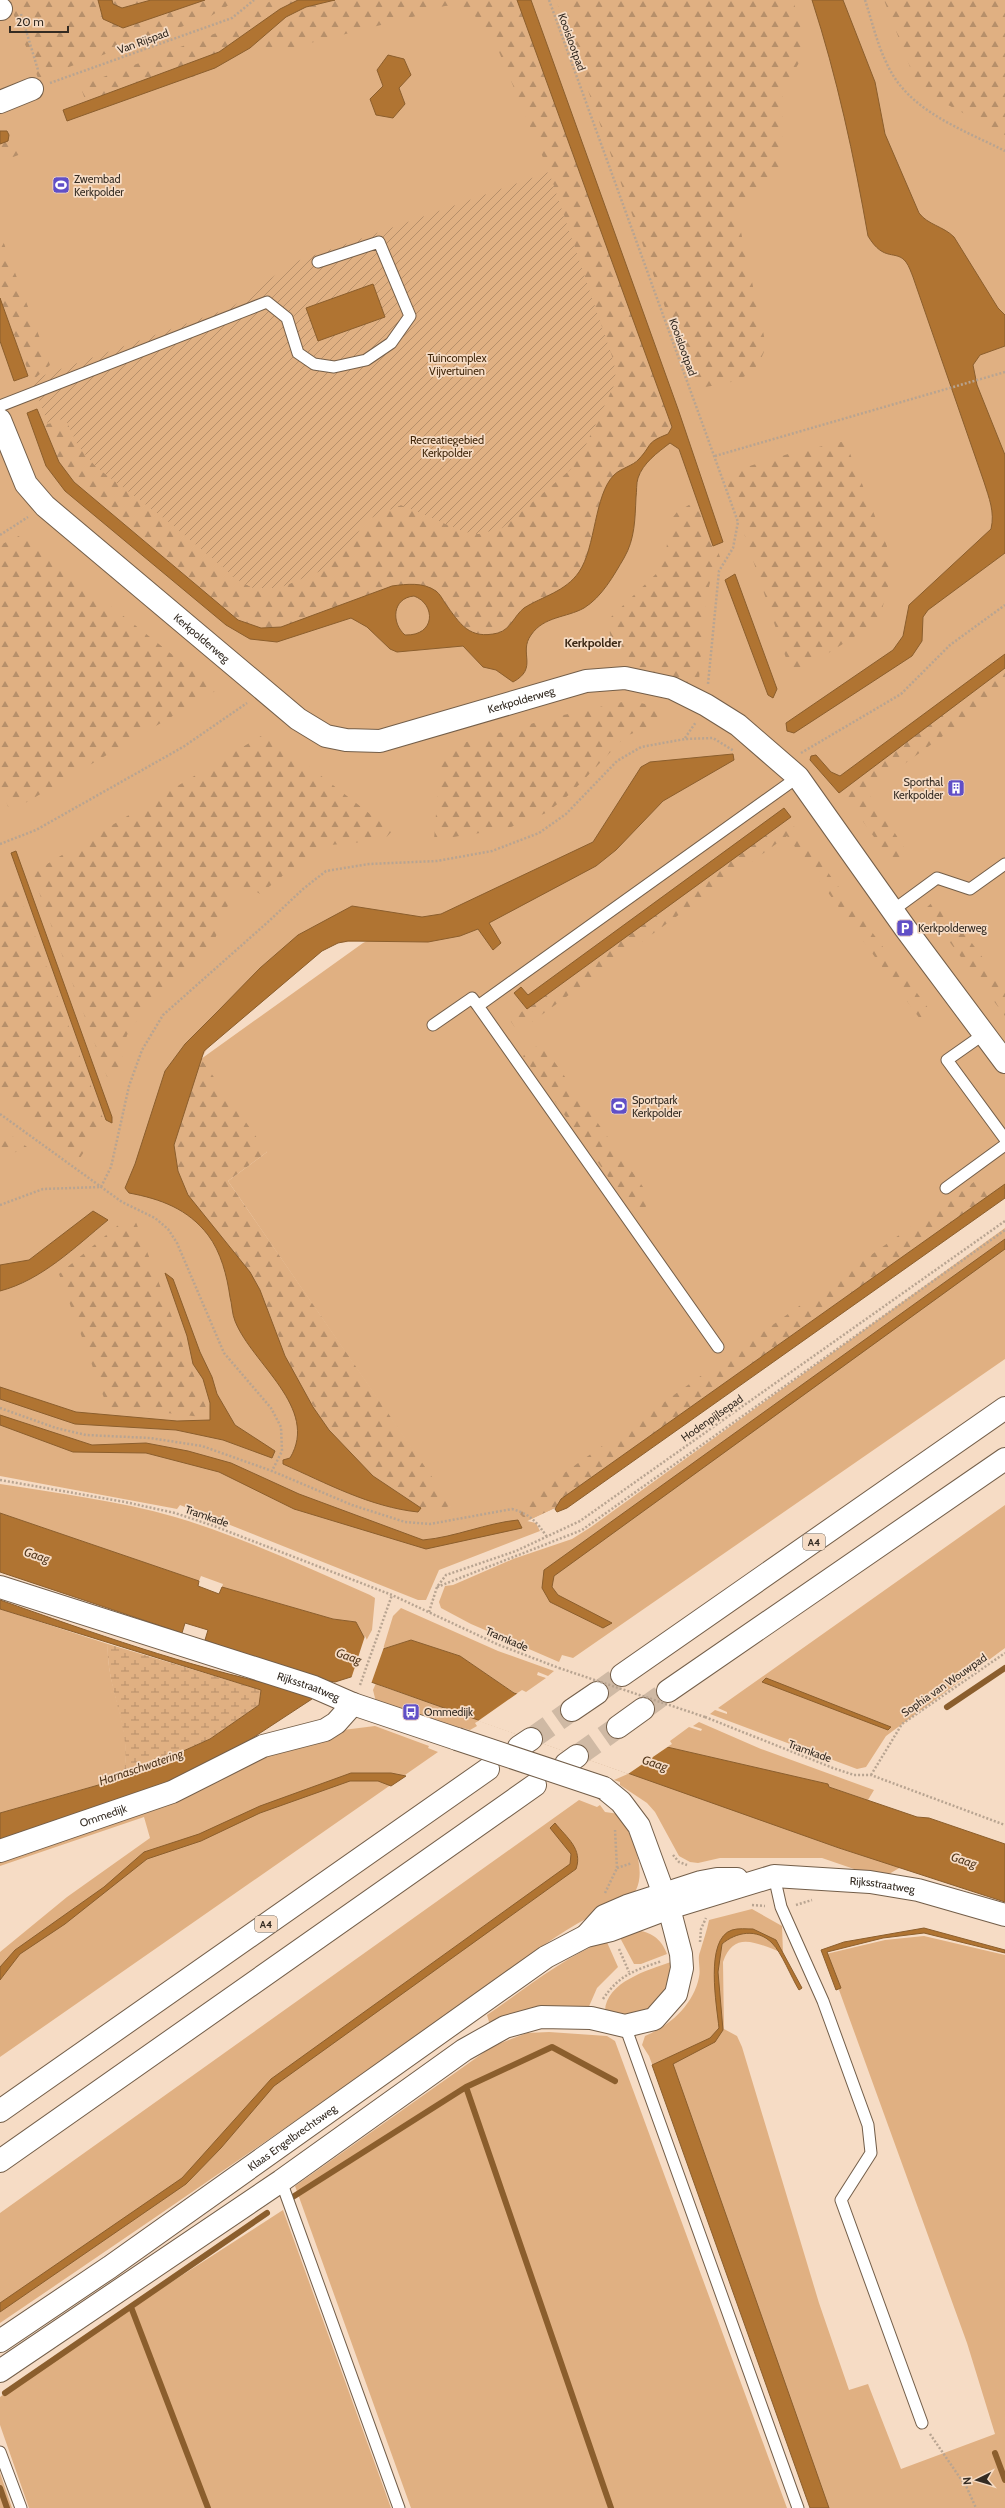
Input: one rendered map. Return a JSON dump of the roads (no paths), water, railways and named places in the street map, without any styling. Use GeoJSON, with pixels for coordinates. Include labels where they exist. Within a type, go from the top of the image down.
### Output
{"type":"FeatureCollection","features":[{"type":"Feature","properties":{"kind":"main road"},"geometry":{"type":"LineString","coordinates":[[0,102],[38,88]]}},
{"type":"Feature","properties":{"kind":"main road","name":"Kerkpolderweg"},"geometry":{"type":"LineString","coordinates":[[0,420],[26,484],[45,506],[298,720],[326,736],[353,740],[380,741],[586,681],[625,678],[672,688],[706,705],[738,726],[792,771],[892,911],[1005,1062]]}},
{"type":"Feature","properties":{"kind":"main road","name":"A4"},"geometry":{"type":"LineString","coordinates":[[622,1675],[1005,1408]]}},
{"type":"Feature","properties":{"kind":"main road"},"geometry":{"type":"LineString","coordinates":[[668,1691],[1005,1459]]}},
{"type":"Feature","properties":{"kind":"main road","name":"Rijksstraatweg"},"geometry":{"type":"LineString","coordinates":[[0,1587],[314,1687],[356,1695],[457,1739],[604,1788],[621,1802],[639,1826],[666,1901],[705,1898],[765,1878],[870,1882],[918,1890],[1005,1915]]}},
{"type":"Feature","properties":{"kind":"main road"},"geometry":{"type":"LineString","coordinates":[[572,1710],[597,1693]]}},
{"type":"Feature","properties":{"kind":"main road","name":"Ommedijk"},"geometry":{"type":"LineString","coordinates":[[0,1851],[172,1792],[263,1746],[325,1730],[336,1723],[356,1695]]}},
{"type":"Feature","properties":{"kind":"main road"},"geometry":{"type":"LineString","coordinates":[[618,1727],[643,1709]]}},
{"type":"Feature","properties":{"kind":"main road","name":"A4"},"geometry":{"type":"LineString","coordinates":[[0,2111],[488,1768]]}},
{"type":"Feature","properties":{"kind":"main road"},"geometry":{"type":"LineString","coordinates":[[0,2161],[535,1785]]}},
{"type":"Feature","properties":{"kind":"main road"},"geometry":{"type":"LineString","coordinates":[[0,2371],[281,2181],[464,2050],[505,2027],[541,2017],[591,2018],[624,2026],[654,2020],[676,1994],[682,1961],[666,1901]]}},
{"type":"Feature","properties":{"kind":"main road","name":"Klaas Engelbrechtsweg"},"geometry":{"type":"LineString","coordinates":[[0,2341],[110,2267],[546,1957],[607,1923],[666,1901]]}},
{"type":"Feature","properties":{"kind":"lane"},"geometry":{"type":"LineString","coordinates":[[0,406],[267,302],[287,318],[298,353],[314,364],[334,367],[366,360],[391,343],[410,316],[379,242],[318,262]]}},
{"type":"Feature","properties":{"kind":"lane"},"geometry":{"type":"LineString","coordinates":[[478,1006],[792,771]]}},
{"type":"Feature","properties":{"kind":"lane"},"geometry":{"type":"LineString","coordinates":[[892,911],[937,878],[970,889],[1005,864]]}},
{"type":"Feature","properties":{"kind":"lane"},"geometry":{"type":"LineString","coordinates":[[433,1025],[472,998],[718,1347]]}},
{"type":"Feature","properties":{"kind":"lane"},"geometry":{"type":"LineString","coordinates":[[984,1034],[947,1060],[1005,1139]]}},
{"type":"Feature","properties":{"kind":"lane"},"geometry":{"type":"LineString","coordinates":[[946,1188],[1005,1145]]}},
{"type":"Feature","properties":{"kind":"lane"},"geometry":{"type":"LineString","coordinates":[[765,1878],[781,1907],[823,2001],[868,2125],[871,2153],[842,2200],[922,2423]]}},
{"type":"Feature","properties":{"kind":"lane"},"geometry":{"type":"LineString","coordinates":[[624,2026],[798,2508]]}},
{"type":"Feature","properties":{"kind":"lane"},"geometry":{"type":"LineString","coordinates":[[281,2181],[399,2508]]}},
{"type":"Feature","properties":{"kind":"lane"},"geometry":{"type":"LineString","coordinates":[[0,2452],[21,2508]]}},
{"type":"Feature","properties":{"kind":"water"},"geometry":{"type":"Polygon","coordinates":[[[98,0],[112,0],[113,4],[122,8],[151,0],[205,0],[123,28],[103,19],[98,0]]]}},
{"type":"Feature","properties":{"kind":"water"},"geometry":{"type":"Polygon","coordinates":[[[298,0],[335,0],[306,7],[286,17],[250,48],[215,68],[67,121],[63,110],[219,52],[280,9],[298,0]]]}},
{"type":"Feature","properties":{"kind":"water"},"geometry":{"type":"Polygon","coordinates":[[[517,0],[531,0],[678,409],[723,542],[713,546],[679,449],[670,443],[651,459],[640,473],[637,483],[635,521],[630,544],[628,551],[612,578],[602,592],[584,608],[542,624],[536,629],[531,635],[526,648],[527,666],[525,671],[521,677],[513,682],[496,670],[483,667],[463,646],[397,652],[390,649],[367,627],[351,618],[277,642],[250,639],[226,625],[65,491],[46,466],[27,413],[37,409],[59,462],[74,482],[238,620],[261,628],[281,627],[392,586],[415,584],[426,586],[436,591],[456,618],[466,628],[472,632],[488,635],[498,633],[506,629],[524,608],[560,589],[573,579],[585,561],[602,495],[607,484],[614,475],[634,463],[652,442],[668,434],[672,427],[517,0]],[[414,596],[401,601],[398,606],[396,612],[397,624],[405,635],[415,634],[423,630],[427,625],[429,612],[421,600],[414,596]]]}},
{"type":"Feature","properties":{"kind":"water"},"geometry":{"type":"Polygon","coordinates":[[[812,0],[843,0],[875,82],[885,134],[919,213],[927,220],[950,233],[954,237],[998,308],[1005,315],[1005,346],[980,355],[973,365],[977,385],[1005,455],[1005,553],[928,610],[923,617],[922,641],[912,656],[794,733],[787,731],[786,723],[893,650],[903,636],[909,605],[991,529],[992,523],[991,505],[984,482],[910,269],[902,258],[879,250],[868,236],[844,117],[812,0]]]}},
{"type":"Feature","properties":{"kind":"water"},"geometry":{"type":"Polygon","coordinates":[[[388,55],[404,59],[411,75],[399,88],[405,104],[393,118],[376,115],[370,99],[383,86],[377,70],[388,55]]]}},
{"type":"Feature","properties":{"kind":"water"},"geometry":{"type":"Polygon","coordinates":[[[0,131],[7,131],[9,135],[8,141],[0,144],[0,131]]]}},
{"type":"Feature","properties":{"kind":"water"},"geometry":{"type":"Polygon","coordinates":[[[373,284],[385,317],[318,341],[306,308],[373,284]]]}},
{"type":"Feature","properties":{"kind":"water"},"geometry":{"type":"Polygon","coordinates":[[[0,298],[28,376],[14,381],[0,341],[0,298]]]}},
{"type":"Feature","properties":{"kind":"water"},"geometry":{"type":"Polygon","coordinates":[[[735,574],[777,689],[773,698],[768,695],[725,580],[735,574]]]}},
{"type":"Feature","properties":{"kind":"water"},"geometry":{"type":"Polygon","coordinates":[[[1005,654],[1005,668],[839,793],[810,760],[811,756],[816,755],[831,772],[840,776],[1005,654]]]}},
{"type":"Feature","properties":{"kind":"water"},"geometry":{"type":"Polygon","coordinates":[[[733,754],[734,760],[663,801],[616,850],[596,866],[489,923],[501,943],[493,950],[478,929],[460,936],[428,942],[348,941],[338,943],[322,951],[204,1051],[174,1145],[178,1171],[188,1195],[250,1272],[260,1290],[285,1356],[313,1407],[329,1430],[373,1476],[421,1508],[418,1512],[366,1500],[283,1464],[283,1460],[290,1458],[297,1440],[296,1422],[290,1404],[280,1387],[243,1337],[235,1321],[225,1273],[213,1242],[192,1218],[183,1212],[173,1206],[152,1198],[129,1193],[125,1188],[135,1164],[165,1071],[185,1044],[260,968],[298,935],[352,906],[422,917],[441,914],[593,842],[641,767],[650,762],[733,754]]]}},
{"type":"Feature","properties":{"kind":"water"},"geometry":{"type":"Polygon","coordinates":[[[784,808],[791,817],[527,1009],[514,993],[521,987],[528,995],[784,808]]]}},
{"type":"Feature","properties":{"kind":"water"},"geometry":{"type":"Polygon","coordinates":[[[16,851],[112,1117],[112,1123],[106,1120],[11,853],[16,851]]]}},
{"type":"Feature","properties":{"kind":"water"},"geometry":{"type":"Polygon","coordinates":[[[1005,1184],[1005,1198],[567,1508],[557,1512],[555,1509],[561,1499],[1005,1184]]]}},
{"type":"Feature","properties":{"kind":"water"},"geometry":{"type":"Polygon","coordinates":[[[93,1211],[108,1220],[44,1271],[15,1286],[0,1291],[0,1265],[29,1260],[93,1211]]]}},
{"type":"Feature","properties":{"kind":"water"},"geometry":{"type":"Polygon","coordinates":[[[1005,1239],[1005,1249],[554,1576],[552,1587],[558,1595],[612,1623],[603,1628],[550,1602],[542,1588],[544,1570],[1005,1239]]]}},
{"type":"Feature","properties":{"kind":"water"},"geometry":{"type":"Polygon","coordinates":[[[165,1273],[173,1279],[200,1352],[212,1377],[217,1394],[235,1425],[275,1451],[272,1458],[223,1440],[176,1430],[75,1424],[0,1399],[0,1387],[76,1412],[177,1421],[210,1420],[210,1403],[203,1379],[193,1364],[187,1336],[165,1273]]]}},
{"type":"Feature","properties":{"kind":"water"},"geometry":{"type":"Polygon","coordinates":[[[0,1415],[92,1445],[146,1443],[188,1451],[231,1463],[299,1494],[423,1540],[518,1520],[522,1528],[426,1549],[294,1509],[219,1472],[146,1453],[73,1452],[0,1425],[0,1415]]]}},
{"type":"Feature","properties":{"kind":"water","name":"Gaag"},"geometry":{"type":"Polygon","coordinates":[[[0,1513],[199,1581],[198,1586],[219,1594],[222,1587],[333,1619],[356,1622],[366,1641],[383,1649],[411,1640],[460,1656],[514,1693],[667,1747],[828,1784],[829,1787],[917,1817],[929,1818],[1005,1844],[1005,1902],[839,1848],[354,1676],[335,1682],[316,1679],[312,1699],[222,1758],[170,1786],[0,1842],[0,1813],[123,1778],[210,1739],[259,1705],[261,1690],[0,1609],[0,1600],[175,1659],[247,1679],[283,1687],[241,1653],[205,1640],[208,1630],[185,1623],[182,1633],[0,1572],[0,1513]]]}},
{"type":"Feature","properties":{"kind":"water"},"geometry":{"type":"Polygon","coordinates":[[[766,1678],[891,1727],[888,1730],[762,1682],[766,1678]]]}},
{"type":"Feature","properties":{"kind":"water"},"geometry":{"type":"Polygon","coordinates":[[[351,1773],[391,1773],[406,1776],[391,1786],[378,1781],[350,1781],[260,1813],[201,1841],[147,1859],[65,1924],[20,1954],[0,1980],[0,1967],[15,1950],[104,1887],[144,1852],[199,1834],[260,1806],[351,1773]]]}},
{"type":"Feature","properties":{"kind":"water"},"geometry":{"type":"Polygon","coordinates":[[[555,1823],[573,1844],[576,1850],[578,1862],[576,1869],[274,2086],[221,2148],[186,2184],[0,2312],[0,2303],[182,2178],[271,2079],[570,1864],[571,1854],[550,1828],[555,1823]]]}},
{"type":"Feature","properties":{"kind":"water"},"geometry":{"type":"Polygon","coordinates":[[[924,1928],[1005,1950],[1005,1953],[924,1933],[883,1938],[827,1952],[841,1988],[836,1990],[821,1950],[844,1942],[924,1928]]]}},
{"type":"Feature","properties":{"kind":"water"},"geometry":{"type":"Polygon","coordinates":[[[753,1929],[776,1940],[802,1988],[799,1990],[776,1947],[766,1938],[760,1935],[747,1933],[740,1934],[728,1940],[722,1944],[718,1972],[723,2030],[715,2042],[673,2064],[829,2508],[810,2508],[652,2065],[710,2038],[719,2028],[714,1974],[718,1946],[723,1936],[732,1930],[753,1929]]]}},
{"type":"Feature","properties":{"kind":"waterway"},"geometry":{"type":"LineString","coordinates":[[947,1707],[1005,1668]]}},
{"type":"Feature","properties":{"kind":"waterway"},"geometry":{"type":"LineString","coordinates":[[288,2200],[466,2087],[552,2047],[615,2081]]}},
{"type":"Feature","properties":{"kind":"waterway"},"geometry":{"type":"LineString","coordinates":[[466,2087],[611,2508]]}},
{"type":"Feature","properties":{"kind":"waterway"},"geometry":{"type":"LineString","coordinates":[[5,2393],[267,2213]]}},
{"type":"Feature","properties":{"kind":"waterway"},"geometry":{"type":"LineString","coordinates":[[131,2307],[208,2508]]}},
{"type":"Feature","properties":{"kind":"waterway"},"geometry":{"type":"LineString","coordinates":[[995,2453],[1005,2480]]}},
{"type":"Feature","properties":{"kind":"waterway"},"geometry":{"type":"LineString","coordinates":[[0,2488],[7,2508]]}},
{"type":"Feature","properties":{"kind":"tunnel"},"geometry":{"type":"LineString","coordinates":[[597,1693],[622,1675]]}},
{"type":"Feature","properties":{"kind":"tunnel"},"geometry":{"type":"LineString","coordinates":[[643,1709],[668,1691]]}},
{"type":"Feature","properties":{"kind":"tunnel"},"geometry":{"type":"LineString","coordinates":[[531,1739],[572,1710]]}},
{"type":"Feature","properties":{"kind":"tunnel"},"geometry":{"type":"LineString","coordinates":[[577,1756],[618,1727]]}},
{"type":"Feature","properties":{"kind":"place","name":"Zwembad Kerkpolder"},"geometry":{"type":"Point","coordinates":[61,185]}},
{"type":"Feature","properties":{"kind":"place","name":"Sporthal Kerkpolder"},"geometry":{"type":"Point","coordinates":[956,788]}},
{"type":"Feature","properties":{"kind":"place","name":"Kerkpolderweg"},"geometry":{"type":"Point","coordinates":[905,928]}},
{"type":"Feature","properties":{"kind":"place","name":"Sportpark Kerkpolder"},"geometry":{"type":"Point","coordinates":[619,1106]}},
{"type":"Feature","properties":{"kind":"place","name":"Ommedijk"},"geometry":{"type":"Point","coordinates":[411,1712]}},
{"type":"Feature","properties":{"kind":"district","name":"Kerkpolder"},"geometry":{"type":"Point","coordinates":[593,642]}},
{"type":"Feature","properties":{"kind":"park label","name":"Tuincomplex Vijvertuinen"},"geometry":{"type":"Point","coordinates":[457,364]}},
{"type":"Feature","properties":{"kind":"park label","name":"Recreatiegebied Kerkpolder"},"geometry":{"type":"Point","coordinates":[447,446]}},
{"type":"Feature","properties":{"kind":"water label","name":"Harnaschwatering"},"geometry":{"type":"Point","coordinates":[141,1767]}}]}
